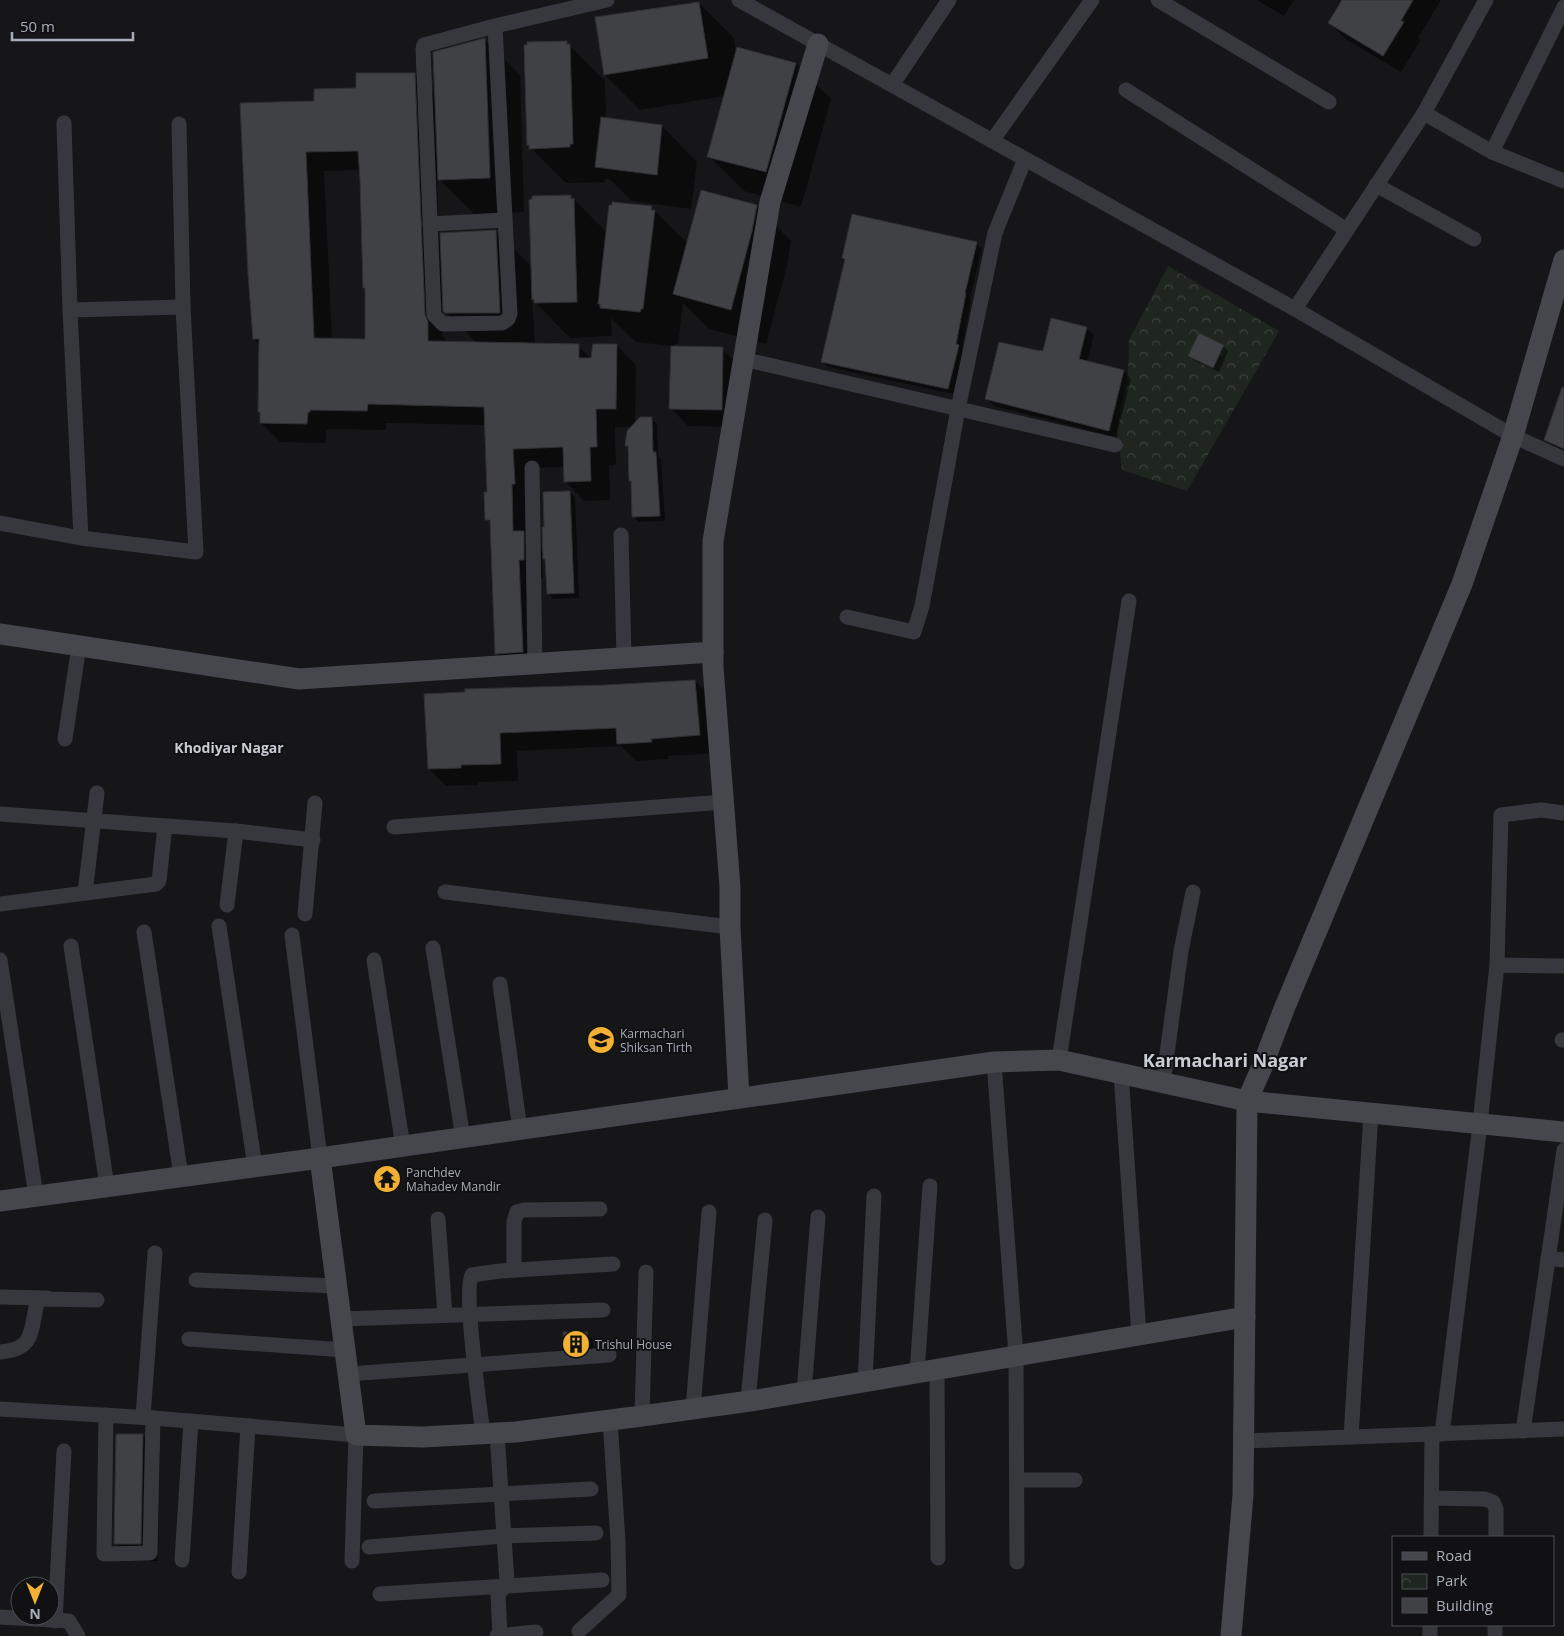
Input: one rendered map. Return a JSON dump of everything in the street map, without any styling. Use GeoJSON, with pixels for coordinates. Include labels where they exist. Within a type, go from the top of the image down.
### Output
{"type":"FeatureCollection","features":[{"type":"Feature","properties":{"kind":"street"},"geometry":{"type":"LineString","coordinates":[[495,26],[510,314],[508,319],[502,323],[443,324],[434,315],[424,45],[495,26],[608,0]]}},
{"type":"Feature","properties":{"kind":"street"},"geometry":{"type":"LineString","coordinates":[[738,0],[1295,309],[1514,436],[1564,459]]}},
{"type":"Feature","properties":{"kind":"street"},"geometry":{"type":"LineString","coordinates":[[892,85],[949,0]]}},
{"type":"Feature","properties":{"kind":"street"},"geometry":{"type":"LineString","coordinates":[[992,141],[1092,0]]}},
{"type":"Feature","properties":{"kind":"street"},"geometry":{"type":"LineString","coordinates":[[1158,0],[1329,102]]}},
{"type":"Feature","properties":{"kind":"street"},"geometry":{"type":"LineString","coordinates":[[1295,309],[1424,113],[1486,0]]}},
{"type":"Feature","properties":{"kind":"street"},"geometry":{"type":"LineString","coordinates":[[1492,152],[1564,6]]}},
{"type":"Feature","properties":{"kind":"street"},"geometry":{"type":"LineString","coordinates":[[739,1098],[730,927],[730,887],[713,652],[713,541],[770,202],[818,44]]}},
{"type":"Feature","properties":{"kind":"street"},"geometry":{"type":"LineString","coordinates":[[1126,90],[1347,230]]}},
{"type":"Feature","properties":{"kind":"street"},"geometry":{"type":"LineString","coordinates":[[1424,113],[1492,152],[1564,181]]}},
{"type":"Feature","properties":{"kind":"street"},"geometry":{"type":"LineString","coordinates":[[64,123],[70,310],[81,538]]}},
{"type":"Feature","properties":{"kind":"street"},"geometry":{"type":"LineString","coordinates":[[0,523],[81,538],[196,552],[183,308],[179,124]]}},
{"type":"Feature","properties":{"kind":"street"},"geometry":{"type":"LineString","coordinates":[[847,617],[914,632],[922,606],[958,409],[995,233],[1025,159]]}},
{"type":"Feature","properties":{"kind":"street"},"geometry":{"type":"LineString","coordinates":[[1376,185],[1474,239]]}},
{"type":"Feature","properties":{"kind":"street"},"geometry":{"type":"LineString","coordinates":[[430,224],[505,220]]}},
{"type":"Feature","properties":{"kind":"street"},"geometry":{"type":"LineString","coordinates":[[1231,1636],[1243,1495],[1247,1100],[1462,584],[1557,311],[1564,260]]}},
{"type":"Feature","properties":{"kind":"street"},"geometry":{"type":"LineString","coordinates":[[70,310],[183,308]]}},
{"type":"Feature","properties":{"kind":"street"},"geometry":{"type":"LineString","coordinates":[[743,359],[1115,445]]}},
{"type":"Feature","properties":{"kind":"street"},"geometry":{"type":"LineString","coordinates":[[532,468],[535,664]]}},
{"type":"Feature","properties":{"kind":"street"},"geometry":{"type":"LineString","coordinates":[[621,535],[624,658]]}},
{"type":"Feature","properties":{"kind":"street"},"geometry":{"type":"LineString","coordinates":[[1059,1060],[1129,601]]}},
{"type":"Feature","properties":{"kind":"street"},"geometry":{"type":"LineString","coordinates":[[0,634],[299,679],[713,652]]}},
{"type":"Feature","properties":{"kind":"street"},"geometry":{"type":"LineString","coordinates":[[65,739],[79,646]]}},
{"type":"Feature","properties":{"kind":"street"},"geometry":{"type":"LineString","coordinates":[[85,893],[97,793]]}},
{"type":"Feature","properties":{"kind":"street"},"geometry":{"type":"LineString","coordinates":[[394,827],[724,802]]}},
{"type":"Feature","properties":{"kind":"street"},"geometry":{"type":"LineString","coordinates":[[305,914],[315,803]]}},
{"type":"Feature","properties":{"kind":"street"},"geometry":{"type":"LineString","coordinates":[[1431,1536],[1437,1434],[1480,1124],[1497,965],[1500,815],[1541,810],[1564,813]]}},
{"type":"Feature","properties":{"kind":"street"},"geometry":{"type":"LineString","coordinates":[[0,814],[236,831],[313,840]]}},
{"type":"Feature","properties":{"kind":"street"},"geometry":{"type":"LineString","coordinates":[[0,904],[156,884],[166,826]]}},
{"type":"Feature","properties":{"kind":"street"},"geometry":{"type":"LineString","coordinates":[[227,905],[236,831]]}},
{"type":"Feature","properties":{"kind":"street"},"geometry":{"type":"LineString","coordinates":[[445,892],[730,927]]}},
{"type":"Feature","properties":{"kind":"street"},"geometry":{"type":"LineString","coordinates":[[1164,1082],[1181,951],[1193,892]]}},
{"type":"Feature","properties":{"kind":"street"},"geometry":{"type":"LineString","coordinates":[[219,926],[254,1167]]}},
{"type":"Feature","properties":{"kind":"street"},"geometry":{"type":"LineString","coordinates":[[144,932],[181,1176]]}},
{"type":"Feature","properties":{"kind":"street"},"geometry":{"type":"LineString","coordinates":[[292,935],[356,1435],[352,1561]]}},
{"type":"Feature","properties":{"kind":"street"},"geometry":{"type":"LineString","coordinates":[[71,946],[106,1186]]}},
{"type":"Feature","properties":{"kind":"street"},"geometry":{"type":"LineString","coordinates":[[433,948],[463,1138]]}},
{"type":"Feature","properties":{"kind":"street"},"geometry":{"type":"LineString","coordinates":[[0,960],[36,1196]]}},
{"type":"Feature","properties":{"kind":"street"},"geometry":{"type":"LineString","coordinates":[[374,960],[402,1146]]}},
{"type":"Feature","properties":{"kind":"street"},"geometry":{"type":"LineString","coordinates":[[1497,965],[1564,966]]}},
{"type":"Feature","properties":{"kind":"street"},"geometry":{"type":"LineString","coordinates":[[500,984],[520,1130]]}},
{"type":"Feature","properties":{"kind":"street"},"geometry":{"type":"LineString","coordinates":[[0,1201],[320,1158],[994,1062],[1059,1060],[1247,1100],[1564,1132]]}},
{"type":"Feature","properties":{"kind":"street"},"geometry":{"type":"LineString","coordinates":[[994,1062],[1016,1356],[1017,1562]]}},
{"type":"Feature","properties":{"kind":"street"},"geometry":{"type":"LineString","coordinates":[[1121,1073],[1139,1335]]}},
{"type":"Feature","properties":{"kind":"street"},"geometry":{"type":"LineString","coordinates":[[1351,1437],[1372,1114]]}},
{"type":"Feature","properties":{"kind":"street"},"geometry":{"type":"LineString","coordinates":[[1524,1431],[1564,1150]]}},
{"type":"Feature","properties":{"kind":"street"},"geometry":{"type":"LineString","coordinates":[[930,1186],[927,1371],[938,1558]]}},
{"type":"Feature","properties":{"kind":"street"},"geometry":{"type":"LineString","coordinates":[[865,1382],[874,1196]]}},
{"type":"Feature","properties":{"kind":"street"},"geometry":{"type":"LineString","coordinates":[[514,1270],[514,1222],[517,1212],[524,1210],[600,1209]]}},
{"type":"Feature","properties":{"kind":"street"},"geometry":{"type":"LineString","coordinates":[[693,1409],[709,1212]]}},
{"type":"Feature","properties":{"kind":"street"},"geometry":{"type":"LineString","coordinates":[[804,1392],[818,1217]]}},
{"type":"Feature","properties":{"kind":"street"},"geometry":{"type":"LineString","coordinates":[[438,1219],[445,1315]]}},
{"type":"Feature","properties":{"kind":"street"},"geometry":{"type":"LineString","coordinates":[[748,1401],[765,1220]]}},
{"type":"Feature","properties":{"kind":"street"},"geometry":{"type":"LineString","coordinates":[[106,1415],[104,1554],[150,1553],[148,1417],[155,1253]]}},
{"type":"Feature","properties":{"kind":"street"},"geometry":{"type":"LineString","coordinates":[[1548,1258],[1564,1260]]}},
{"type":"Feature","properties":{"kind":"street"},"geometry":{"type":"LineString","coordinates":[[536,1632],[499,1636],[498,1594],[507,1581],[501,1494],[475,1364],[469,1280],[472,1275],[484,1272],[613,1264]]}},
{"type":"Feature","properties":{"kind":"street"},"geometry":{"type":"LineString","coordinates":[[642,1416],[646,1272]]}},
{"type":"Feature","properties":{"kind":"street"},"geometry":{"type":"LineString","coordinates":[[196,1280],[336,1286]]}},
{"type":"Feature","properties":{"kind":"street"},"geometry":{"type":"LineString","coordinates":[[0,1296],[97,1300]]}},
{"type":"Feature","properties":{"kind":"street"},"geometry":{"type":"LineString","coordinates":[[0,1352],[22,1347],[28,1340],[37,1303],[41,1299],[47,1298]]}},
{"type":"Feature","properties":{"kind":"street"},"geometry":{"type":"LineString","coordinates":[[341,1319],[602,1310]]}},
{"type":"Feature","properties":{"kind":"street"},"geometry":{"type":"LineString","coordinates":[[0,1409],[148,1417],[356,1435],[423,1437],[490,1434],[748,1401],[1245,1317]]}},
{"type":"Feature","properties":{"kind":"street"},"geometry":{"type":"LineString","coordinates":[[189,1339],[345,1350]]}},
{"type":"Feature","properties":{"kind":"street"},"geometry":{"type":"LineString","coordinates":[[348,1374],[608,1355]]}},
{"type":"Feature","properties":{"kind":"street"},"geometry":{"type":"LineString","coordinates":[[579,1631],[619,1595],[618,1542],[610,1420]]}},
{"type":"Feature","properties":{"kind":"street"},"geometry":{"type":"LineString","coordinates":[[182,1560],[191,1421]]}},
{"type":"Feature","properties":{"kind":"street"},"geometry":{"type":"LineString","coordinates":[[239,1572],[248,1426]]}},
{"type":"Feature","properties":{"kind":"street"},"geometry":{"type":"LineString","coordinates":[[1243,1441],[1564,1429]]}},
{"type":"Feature","properties":{"kind":"street"},"geometry":{"type":"LineString","coordinates":[[57,1576],[64,1451]]}},
{"type":"Feature","properties":{"kind":"street"},"geometry":{"type":"LineString","coordinates":[[1017,1480],[1075,1480]]}},
{"type":"Feature","properties":{"kind":"street"},"geometry":{"type":"LineString","coordinates":[[374,1501],[591,1489]]}},
{"type":"Feature","properties":{"kind":"street"},"geometry":{"type":"LineString","coordinates":[[1432,1498],[1485,1499],[1493,1502],[1496,1510],[1496,1536]]}},
{"type":"Feature","properties":{"kind":"street"},"geometry":{"type":"LineString","coordinates":[[370,1547],[504,1536],[596,1533]]}},
{"type":"Feature","properties":{"kind":"street"},"geometry":{"type":"LineString","coordinates":[[380,1594],[602,1580]]}},
{"type":"Feature","properties":{"kind":"street"},"geometry":{"type":"LineString","coordinates":[[60,1621],[70,1621],[78,1636]]}},
{"type":"Feature","properties":{"kind":"green space"},"geometry":{"type":"Polygon","coordinates":[[[1168,266],[1279,331],[1187,491],[1122,470],[1117,429],[1128,373],[1129,340],[1168,266]]]}},
{"type":"Feature","properties":{"kind":"building"},"geometry":{"type":"Polygon","coordinates":[[[1342,0],[1413,0],[1401,21],[1404,22],[1383,56],[1328,23],[1342,0]]]}},
{"type":"Feature","properties":{"kind":"building"},"geometry":{"type":"Polygon","coordinates":[[[699,2],[708,58],[604,75],[595,17],[699,2]]]}},
{"type":"Feature","properties":{"kind":"building"},"geometry":{"type":"Polygon","coordinates":[[[485,38],[490,178],[438,180],[433,52],[485,38]]]}},
{"type":"Feature","properties":{"kind":"building"},"geometry":{"type":"Polygon","coordinates":[[[567,41],[567,44],[570,44],[573,144],[570,144],[570,147],[529,149],[529,145],[527,145],[524,45],[527,45],[527,42],[567,41]]]}},
{"type":"Feature","properties":{"kind":"building"},"geometry":{"type":"Polygon","coordinates":[[[737,47],[796,63],[766,172],[707,157],[737,47]]]}},
{"type":"Feature","properties":{"kind":"building"},"geometry":{"type":"Polygon","coordinates":[[[356,73],[415,73],[425,315],[428,322],[428,341],[579,344],[579,358],[591,358],[593,344],[617,344],[616,409],[596,409],[597,447],[590,447],[591,481],[564,482],[563,447],[513,449],[515,484],[512,484],[513,531],[524,531],[524,560],[519,560],[523,652],[495,654],[490,520],[485,520],[484,492],[487,492],[484,407],[368,404],[367,411],[310,410],[308,412],[307,424],[260,423],[260,412],[258,412],[259,339],[253,339],[240,103],[314,101],[314,89],[356,88],[356,73]],[[358,151],[306,152],[314,338],[365,339],[365,288],[363,288],[358,151]]]}},
{"type":"Feature","properties":{"kind":"building"},"geometry":{"type":"Polygon","coordinates":[[[601,117],[662,125],[657,175],[595,167],[601,117]]]}},
{"type":"Feature","properties":{"kind":"building"},"geometry":{"type":"Polygon","coordinates":[[[701,190],[757,205],[731,310],[673,294],[701,190]]]}},
{"type":"Feature","properties":{"kind":"building"},"geometry":{"type":"Polygon","coordinates":[[[571,195],[571,199],[574,198],[577,302],[534,303],[534,299],[532,300],[529,200],[532,199],[532,196],[571,195]]]}},
{"type":"Feature","properties":{"kind":"building"},"geometry":{"type":"Polygon","coordinates":[[[612,202],[652,206],[651,210],[655,210],[643,309],[640,312],[600,308],[600,304],[598,304],[609,205],[612,205],[612,202]]]}},
{"type":"Feature","properties":{"kind":"building"},"geometry":{"type":"Polygon","coordinates":[[[852,214],[977,242],[956,344],[959,345],[948,389],[821,362],[845,259],[842,258],[852,214]]]}},
{"type":"Feature","properties":{"kind":"building"},"geometry":{"type":"Polygon","coordinates":[[[496,230],[500,313],[445,313],[443,311],[440,233],[496,230]]]}},
{"type":"Feature","properties":{"kind":"building"},"geometry":{"type":"Polygon","coordinates":[[[1051,318],[1087,327],[1079,359],[1124,370],[1109,431],[985,399],[999,342],[1043,351],[1051,318]]]}},
{"type":"Feature","properties":{"kind":"building"},"geometry":{"type":"Polygon","coordinates":[[[1199,333],[1224,345],[1213,368],[1188,356],[1199,333]]]}},
{"type":"Feature","properties":{"kind":"building"},"geometry":{"type":"Polygon","coordinates":[[[671,346],[723,347],[722,410],[669,409],[671,346]]]}},
{"type":"Feature","properties":{"kind":"building"},"geometry":{"type":"Polygon","coordinates":[[[1562,387],[1564,388],[1564,449],[1544,440],[1562,387]]]}},
{"type":"Feature","properties":{"kind":"building"},"geometry":{"type":"Polygon","coordinates":[[[640,417],[652,417],[653,452],[656,452],[660,516],[632,517],[628,446],[625,446],[627,431],[640,417]]]}},
{"type":"Feature","properties":{"kind":"building"},"geometry":{"type":"Polygon","coordinates":[[[570,491],[574,593],[547,594],[545,559],[543,559],[543,492],[570,491]]]}},
{"type":"Feature","properties":{"kind":"building"},"geometry":{"type":"Polygon","coordinates":[[[695,680],[700,735],[651,739],[652,742],[617,744],[616,728],[500,733],[501,764],[461,765],[461,768],[428,769],[424,694],[465,692],[465,689],[695,680]]]}},
{"type":"Feature","properties":{"kind":"building","name":"Trishul House"},"geometry":{"type":"Polygon","coordinates":[[[563,1332],[587,1332],[589,1347],[564,1349],[563,1332]]]}},
{"type":"Feature","properties":{"kind":"building"},"geometry":{"type":"Polygon","coordinates":[[[116,1434],[143,1434],[141,1544],[114,1544],[116,1434]]]}},
{"type":"Feature","properties":{"kind":"place","name":"Karmachari Shiksan Tirth"},"geometry":{"type":"Point","coordinates":[601,1040]}},
{"type":"Feature","properties":{"kind":"place","name":"Panchdev Mahadev Mandir"},"geometry":{"type":"Point","coordinates":[387,1179]}},
{"type":"Feature","properties":{"kind":"place","name":"Trishul House"},"geometry":{"type":"Point","coordinates":[576,1344]}},
{"type":"Feature","properties":{"kind":"district","name":"Khodiyar Nagar"},"geometry":{"type":"Point","coordinates":[229,747]}},
{"type":"Feature","properties":{"kind":"district","name":"Karmachari Nagar"},"geometry":{"type":"Point","coordinates":[1225,1060]}}]}
